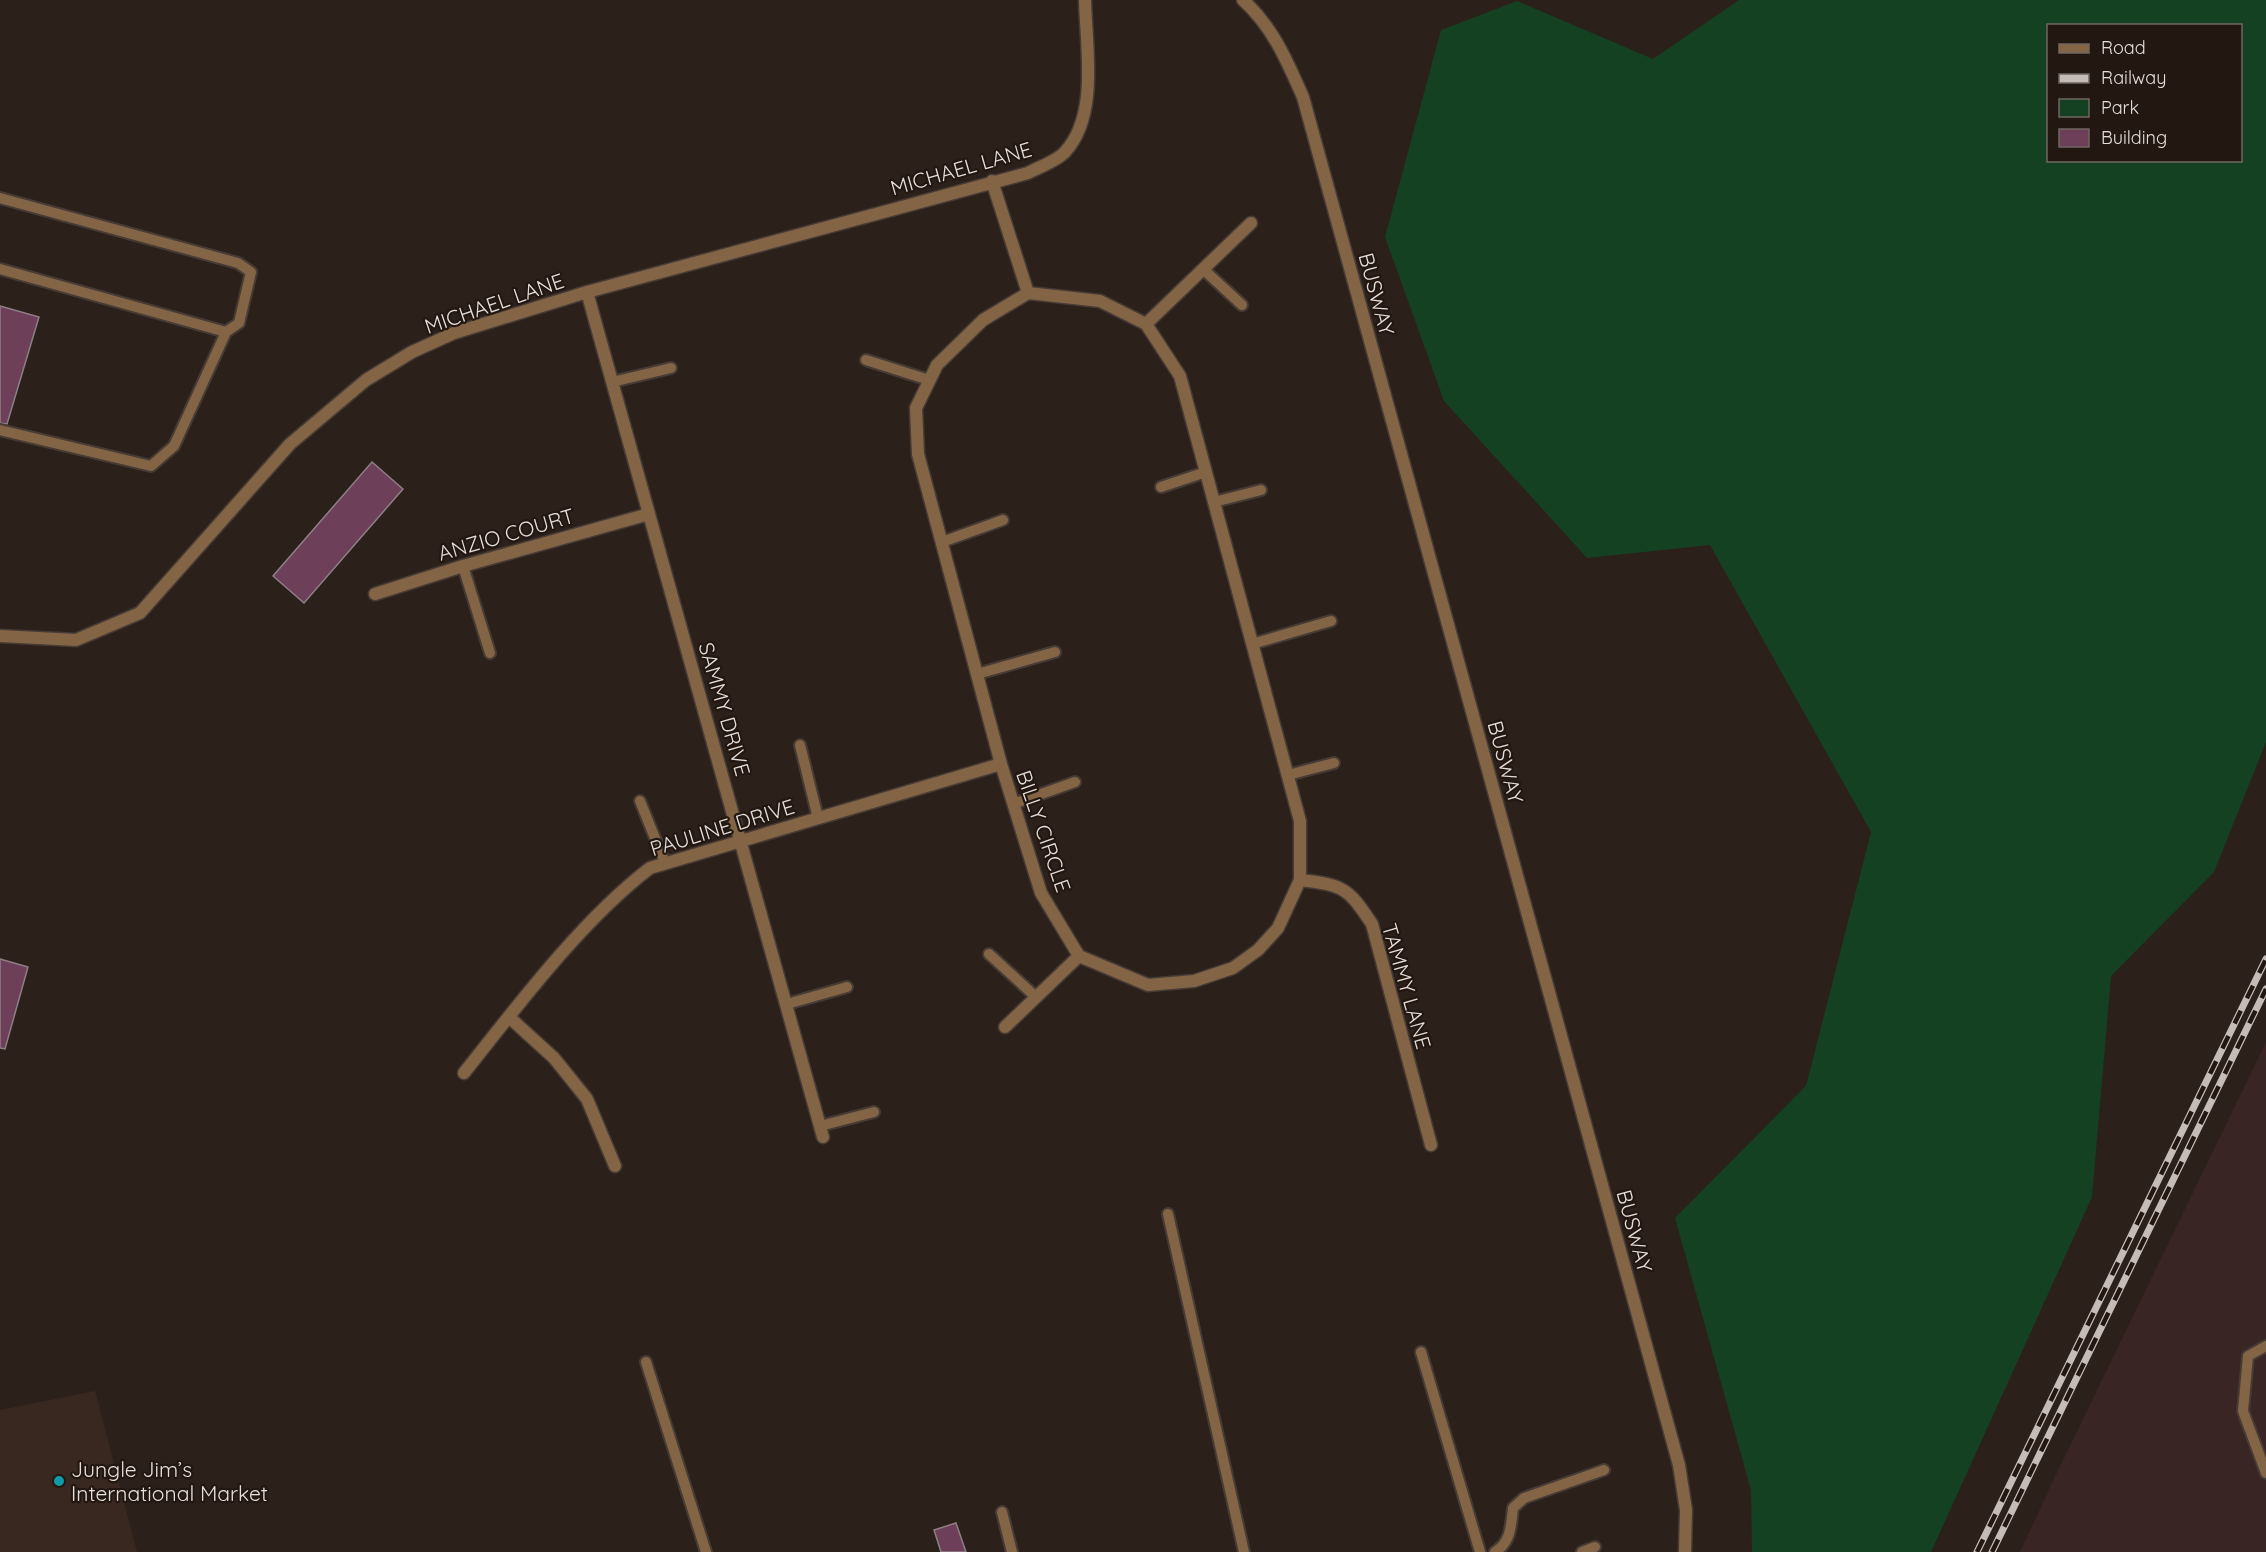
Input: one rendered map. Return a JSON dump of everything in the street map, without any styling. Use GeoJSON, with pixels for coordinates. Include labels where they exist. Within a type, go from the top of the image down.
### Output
{"type":"FeatureCollection","features":[{"type":"Feature","properties":{"kind":"street","name":"MICHAEL LANE"},"geometry":{"type":"LineString","coordinates":[[0,636],[76,640],[140,613],[290,444],[366,380],[412,352],[454,333],[587,292],[1028,172],[1064,154],[1080,131],[1087,94],[1085,0]]}},
{"type":"Feature","properties":{"kind":"street","name":"BUSWAY"},"geometry":{"type":"LineString","coordinates":[[1243,0],[1262,16],[1303,98],[1679,1465],[1686,1510],[1685,1552]]}},
{"type":"Feature","properties":{"kind":"street"},"geometry":{"type":"LineString","coordinates":[[992,181],[1028,293],[1100,301],[1146,324],[1180,376],[1300,821],[1300,880],[1278,928],[1258,950],[1233,968],[1194,981],[1148,985],[1079,956],[1005,1027]]}},
{"type":"Feature","properties":{"kind":"street"},"geometry":{"type":"LineString","coordinates":[[1146,324],[1251,223]]}},
{"type":"Feature","properties":{"kind":"street","name":"SAMMY DRIVE"},"geometry":{"type":"LineString","coordinates":[[587,292],[822,1131]]}},
{"type":"Feature","properties":{"kind":"street","name":"BILLY CIRCLE"},"geometry":{"type":"LineString","coordinates":[[1028,293],[983,320],[937,365],[916,408],[918,454],[1001,764],[1041,893],[1079,956]]}},
{"type":"Feature","properties":{"kind":"street","name":"ANZIO COURT"},"geometry":{"type":"LineString","coordinates":[[375,594],[463,566],[649,514]]}},
{"type":"Feature","properties":{"kind":"street","name":"PAULINE DRIVE"},"geometry":{"type":"LineString","coordinates":[[464,1073],[509,1017],[616,894],[650,868],[1001,764]]}},
{"type":"Feature","properties":{"kind":"street","name":"TAMMY LANE"},"geometry":{"type":"LineString","coordinates":[[1300,880],[1329,883],[1351,894],[1372,924],[1431,1145]]}},
{"type":"Feature","properties":{"kind":"street"},"geometry":{"type":"LineString","coordinates":[[509,1017],[554,1058],[587,1099],[615,1166]]}},
{"type":"Feature","properties":{"kind":"lane"},"geometry":{"type":"LineString","coordinates":[[0,198],[238,262],[251,272],[239,323],[226,332],[174,446],[151,466],[0,430]]}},
{"type":"Feature","properties":{"kind":"lane"},"geometry":{"type":"LineString","coordinates":[[0,269],[226,332]]}},
{"type":"Feature","properties":{"kind":"lane"},"geometry":{"type":"LineString","coordinates":[[1203,269],[1242,305]]}},
{"type":"Feature","properties":{"kind":"lane"},"geometry":{"type":"LineString","coordinates":[[866,360],[929,380]]}},
{"type":"Feature","properties":{"kind":"lane"},"geometry":{"type":"LineString","coordinates":[[612,382],[671,368]]}},
{"type":"Feature","properties":{"kind":"lane"},"geometry":{"type":"LineString","coordinates":[[1161,487],[1206,471]]}},
{"type":"Feature","properties":{"kind":"lane"},"geometry":{"type":"LineString","coordinates":[[1214,502],[1261,490]]}},
{"type":"Feature","properties":{"kind":"lane"},"geometry":{"type":"LineString","coordinates":[[942,542],[1003,520]]}},
{"type":"Feature","properties":{"kind":"lane"},"geometry":{"type":"LineString","coordinates":[[463,566],[490,653]]}},
{"type":"Feature","properties":{"kind":"lane"},"geometry":{"type":"LineString","coordinates":[[1252,644],[1331,621]]}},
{"type":"Feature","properties":{"kind":"lane"},"geometry":{"type":"LineString","coordinates":[[977,674],[1055,652]]}},
{"type":"Feature","properties":{"kind":"lane"},"geometry":{"type":"LineString","coordinates":[[800,745],[818,818]]}},
{"type":"Feature","properties":{"kind":"lane"},"geometry":{"type":"LineString","coordinates":[[1288,775],[1334,763]]}},
{"type":"Feature","properties":{"kind":"lane"},"geometry":{"type":"LineString","coordinates":[[1013,804],[1076,782]]}},
{"type":"Feature","properties":{"kind":"lane"},"geometry":{"type":"LineString","coordinates":[[640,801],[665,863]]}},
{"type":"Feature","properties":{"kind":"lane"},"geometry":{"type":"LineString","coordinates":[[988,954],[1036,997]]}},
{"type":"Feature","properties":{"kind":"lane"},"geometry":{"type":"LineString","coordinates":[[787,1004],[847,987]]}},
{"type":"Feature","properties":{"kind":"lane"},"geometry":{"type":"LineString","coordinates":[[822,1131],[874,1112]]}},
{"type":"Feature","properties":{"kind":"lane"},"geometry":{"type":"LineString","coordinates":[[1168,1214],[1244,1552]]}},
{"type":"Feature","properties":{"kind":"lane"},"geometry":{"type":"LineString","coordinates":[[2266,1346],[2248,1356],[2243,1411],[2266,1473]]}},
{"type":"Feature","properties":{"kind":"lane"},"geometry":{"type":"LineString","coordinates":[[1421,1352],[1480,1552]]}},
{"type":"Feature","properties":{"kind":"lane"},"geometry":{"type":"LineString","coordinates":[[646,1362],[706,1552]]}},
{"type":"Feature","properties":{"kind":"lane"},"geometry":{"type":"LineString","coordinates":[[1495,1552],[1508,1549],[1513,1508],[1524,1498],[1604,1470]]}},
{"type":"Feature","properties":{"kind":"lane"},"geometry":{"type":"LineString","coordinates":[[1002,1512],[1012,1552]]}},
{"type":"Feature","properties":{"kind":"lane"},"geometry":{"type":"LineString","coordinates":[[1582,1552],[1595,1547]]}},
{"type":"Feature","properties":{"kind":"shaded area"},"geometry":{"type":"Polygon","coordinates":[[[2266,1042],[2266,1552],[2020,1552],[2052,1483],[2266,1042]]]}},
{"type":"Feature","properties":{"kind":"shaded area","name":"Jungle Jim’s International Market"},"geometry":{"type":"Polygon","coordinates":[[[95,1391],[137,1552],[0,1552],[0,1410],[95,1391]]]}},
{"type":"Feature","properties":{"kind":"green space"},"geometry":{"type":"Polygon","coordinates":[[[1739,0],[2266,0],[2266,742],[2214,872],[2111,976],[2092,1197],[1931,1552],[1752,1552],[1751,1490],[1675,1218],[1806,1086],[1871,832],[1710,545],[1587,558],[1444,401],[1385,237],[1441,30],[1517,1],[1653,59],[1739,0]]]}},
{"type":"Feature","properties":{"kind":"building"},"geometry":{"type":"Polygon","coordinates":[[[0,306],[39,317],[7,424],[0,423],[0,306]]]}},
{"type":"Feature","properties":{"kind":"building"},"geometry":{"type":"Polygon","coordinates":[[[372,462],[403,489],[304,603],[273,576],[372,462]]]}},
{"type":"Feature","properties":{"kind":"building"},"geometry":{"type":"Polygon","coordinates":[[[0,959],[28,967],[5,1049],[0,1048],[0,959]]]}},
{"type":"Feature","properties":{"kind":"building"},"geometry":{"type":"Polygon","coordinates":[[[956,1523],[966,1552],[941,1552],[934,1530],[956,1523]]]}},
{"type":"Feature","properties":{"kind":"railway"},"geometry":{"type":"LineString","coordinates":[[1977,1552],[2266,959]]}},
{"type":"Feature","properties":{"kind":"railway"},"geometry":{"type":"LineString","coordinates":[[1992,1552],[2266,989]]}},
{"type":"Feature","properties":{"kind":"place","name":"Jungle Jim’s International Market"},"geometry":{"type":"Point","coordinates":[59,1481]}}]}
